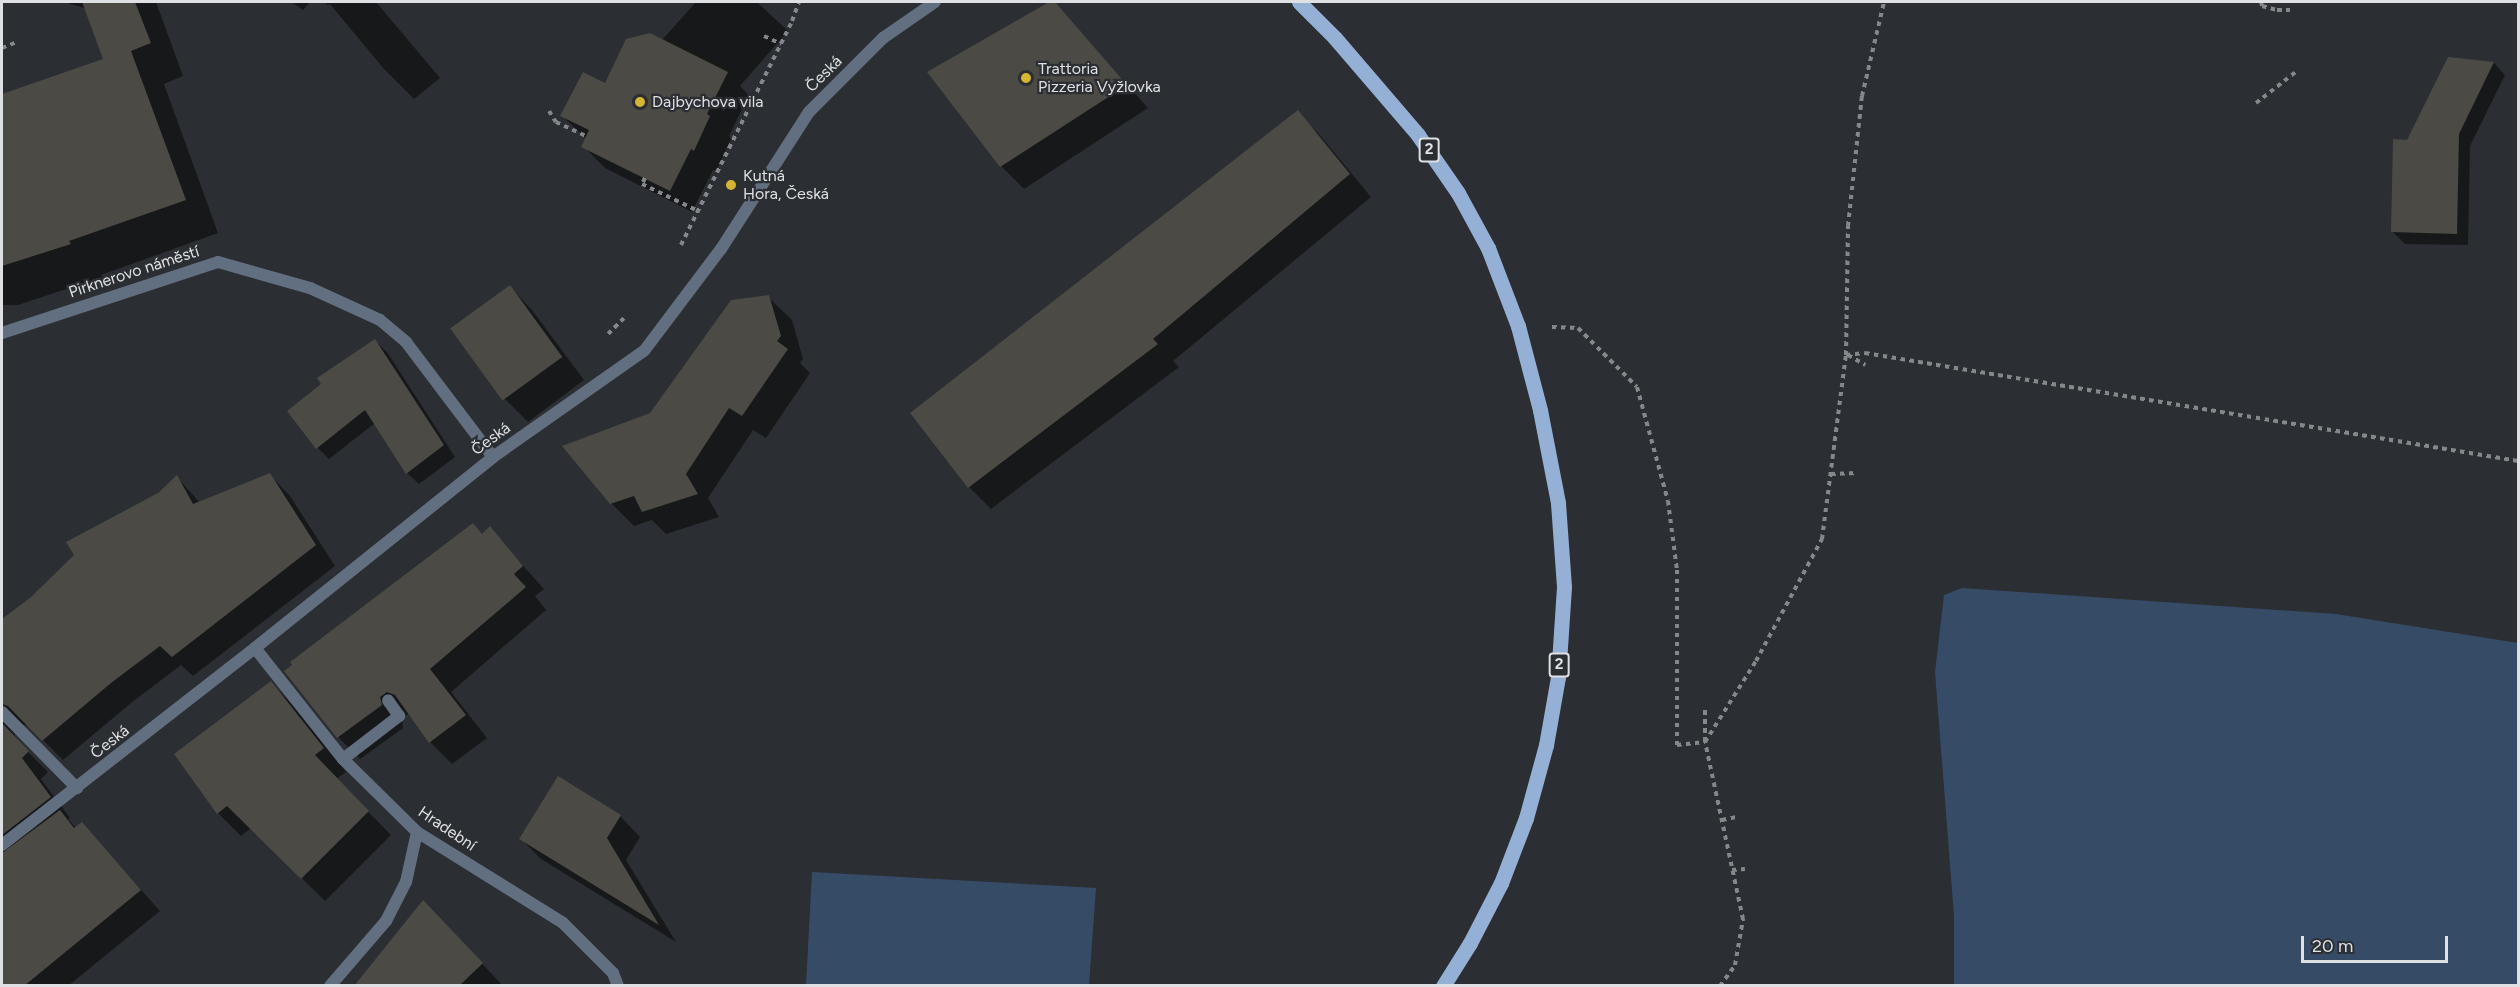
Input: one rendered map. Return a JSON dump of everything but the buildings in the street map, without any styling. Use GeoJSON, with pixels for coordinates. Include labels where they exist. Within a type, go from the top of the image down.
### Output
{"type":"FeatureCollection","features":[{"type":"Feature","properties":{"kind":"main road","name":"2"},"geometry":{"type":"LineString","coordinates":[[1299,2],[1335,39],[1418,135],[1458,193],[1488,248],[1518,326],[1540,410],[1558,503],[1564,587],[1558,677],[1546,745],[1526,818],[1501,883],[1470,943],[1443,986]]}},
{"type":"Feature","properties":{"kind":"street","name":"Česká"},"geometry":{"type":"LineString","coordinates":[[2,845],[255,648],[493,457],[644,351],[721,249],[809,112],[883,38],[935,2]]}},
{"type":"Feature","properties":{"kind":"street","name":"Pirknerovo náměstí"},"geometry":{"type":"LineString","coordinates":[[2,333],[218,262],[310,288],[380,320],[406,342],[493,457]]}},
{"type":"Feature","properties":{"kind":"street","name":"Hradební"},"geometry":{"type":"LineString","coordinates":[[255,648],[344,759],[417,832],[563,923],[613,973],[618,986]]}},
{"type":"Feature","properties":{"kind":"street"},"geometry":{"type":"LineString","coordinates":[[344,759],[399,716],[388,700]]}},
{"type":"Feature","properties":{"kind":"street"},"geometry":{"type":"LineString","coordinates":[[2,712],[77,788]]}},
{"type":"Feature","properties":{"kind":"street"},"geometry":{"type":"LineString","coordinates":[[330,986],[386,921],[406,882],[417,832]]}},
{"type":"Feature","properties":{"kind":"path"},"geometry":{"type":"LineString","coordinates":[[677,252],[781,44],[799,2]]}},
{"type":"Feature","properties":{"kind":"path"},"geometry":{"type":"LineString","coordinates":[[1705,742],[1756,661],[1822,539],[1846,355],[1848,226],[1862,96],[1884,2]]}},
{"type":"Feature","properties":{"kind":"path"},"geometry":{"type":"LineString","coordinates":[[2261,2],[2262,6],[2277,10],[2293,10]]}},
{"type":"Feature","properties":{"kind":"path"},"geometry":{"type":"LineString","coordinates":[[764,36],[781,44]]}},
{"type":"Feature","properties":{"kind":"path"},"geometry":{"type":"LineString","coordinates":[[2,48],[16,42]]}},
{"type":"Feature","properties":{"kind":"path"},"geometry":{"type":"LineString","coordinates":[[2256,103],[2297,71]]}},
{"type":"Feature","properties":{"kind":"path"},"geometry":{"type":"LineString","coordinates":[[549,111],[556,122],[586,136]]}},
{"type":"Feature","properties":{"kind":"path"},"geometry":{"type":"LineString","coordinates":[[645,178],[642,184],[698,211]]}},
{"type":"Feature","properties":{"kind":"path"},"geometry":{"type":"LineString","coordinates":[[602,339],[627,315]]}},
{"type":"Feature","properties":{"kind":"path"},"geometry":{"type":"LineString","coordinates":[[1518,326],[1578,328],[1637,387],[1668,501],[1677,570],[1677,745],[1705,742]]}},
{"type":"Feature","properties":{"kind":"path"},"geometry":{"type":"LineString","coordinates":[[1846,355],[1865,353],[2518,461]]}},
{"type":"Feature","properties":{"kind":"path"},"geometry":{"type":"LineString","coordinates":[[1846,355],[1864,365]]}},
{"type":"Feature","properties":{"kind":"path"},"geometry":{"type":"LineString","coordinates":[[1831,474],[1857,473]]}},
{"type":"Feature","properties":{"kind":"path"},"geometry":{"type":"LineString","coordinates":[[1706,706],[1705,742],[1743,919],[1735,965],[1720,986]]}},
{"type":"Feature","properties":{"kind":"path"},"geometry":{"type":"LineString","coordinates":[[1722,820],[1736,817]]}},
{"type":"Feature","properties":{"kind":"path"},"geometry":{"type":"LineString","coordinates":[[1732,870],[1745,869]]}},
{"type":"Feature","properties":{"kind":"shaded area"},"geometry":{"type":"Polygon","coordinates":[[[1962,588],[2336,614],[2518,643],[2518,985],[1954,985],[1954,916],[1935,672],[1944,595],[1962,588]]]}},
{"type":"Feature","properties":{"kind":"shaded area"},"geometry":{"type":"Polygon","coordinates":[[[812,872],[1096,888],[1089,985],[806,985],[812,872]]]}},
{"type":"Feature","properties":{"kind":"place","name":"Trattoria Pizzeria Vyžlovka"},"geometry":{"type":"Point","coordinates":[1026,78]}},
{"type":"Feature","properties":{"kind":"place","name":"Dajbychova vila"},"geometry":{"type":"Point","coordinates":[640,102]}},
{"type":"Feature","properties":{"kind":"place","name":"Kutná Hora, Česká"},"geometry":{"type":"Point","coordinates":[731,185]}}]}
